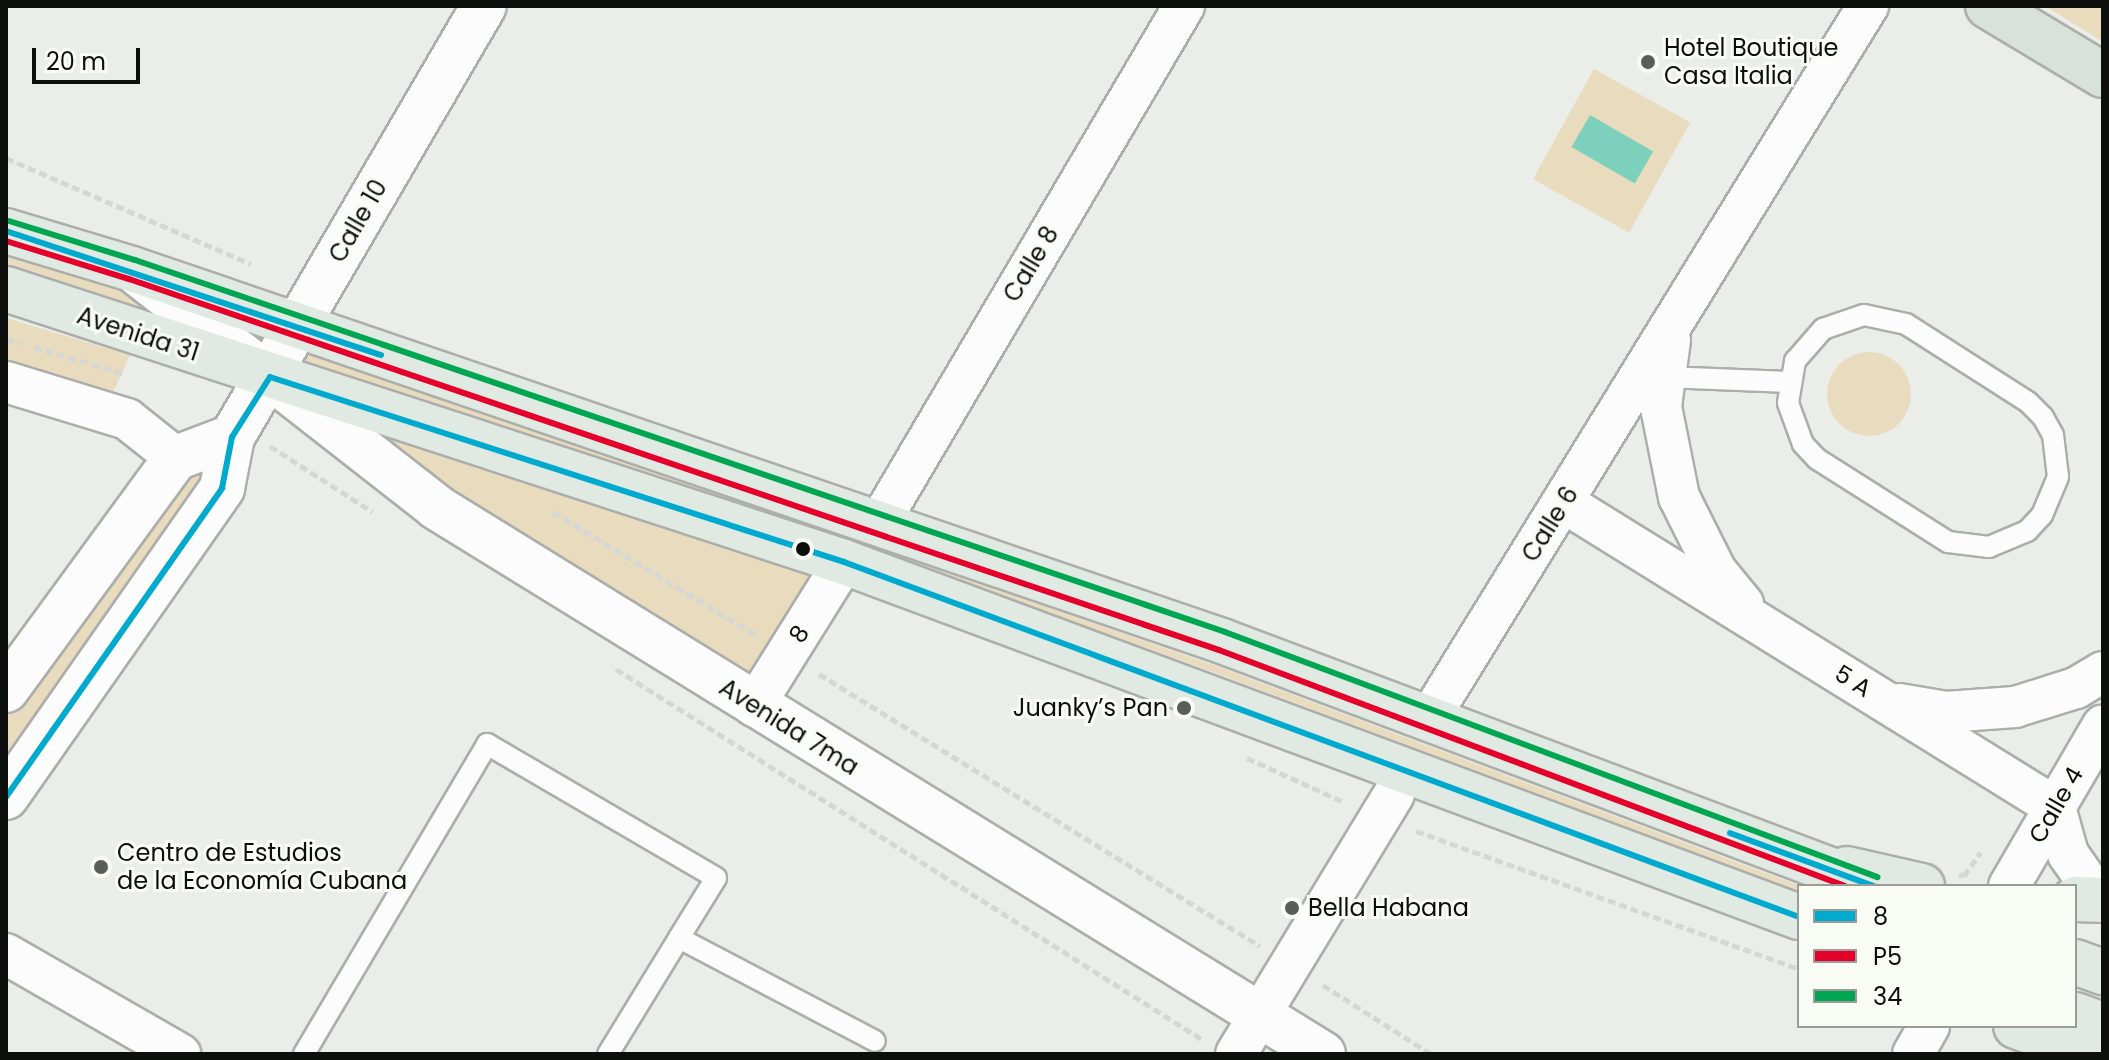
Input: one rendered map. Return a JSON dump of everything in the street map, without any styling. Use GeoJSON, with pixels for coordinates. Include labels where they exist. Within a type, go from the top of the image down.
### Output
{"type":"FeatureCollection","features":[{"type":"Feature","properties":{"kind":"highway"},"geometry":{"type":"LineString","coordinates":[[1988,6],[2103,75]]}},
{"type":"Feature","properties":{"kind":"main road","name":"Avenida 31"},"geometry":{"type":"LineString","coordinates":[[6,231],[132,269],[1222,641],[1868,884]]}},
{"type":"Feature","properties":{"kind":"main road","name":"Avenida 31"},"geometry":{"type":"LineString","coordinates":[[6,289],[844,562],[1797,916]]}},
{"type":"Feature","properties":{"kind":"main road"},"geometry":{"type":"LineString","coordinates":[[1056,640],[1387,806],[1797,944]]}},
{"type":"Feature","properties":{"kind":"main road"},"geometry":{"type":"LineString","coordinates":[[1794,856],[1913,884]]}},
{"type":"Feature","properties":{"kind":"main road"},"geometry":{"type":"LineString","coordinates":[[2077,899],[2103,897]]}},
{"type":"Feature","properties":{"kind":"main road"},"geometry":{"type":"LineString","coordinates":[[2077,963],[2103,972]]}},
{"type":"Feature","properties":{"kind":"main road"},"geometry":{"type":"LineString","coordinates":[[2077,1016],[2103,1025]]}},
{"type":"Feature","properties":{"kind":"main road"},"geometry":{"type":"LineString","coordinates":[[2021,1028],[2092,1054]]}},
{"type":"Feature","properties":{"kind":"street","name":"Calle 10"},"geometry":{"type":"LineString","coordinates":[[6,797],[222,488],[236,431],[484,6]]}},
{"type":"Feature","properties":{"kind":"street","name":"Calle 8"},"geometry":{"type":"LineString","coordinates":[[879,523],[1184,6]]}},
{"type":"Feature","properties":{"kind":"street","name":"Calle 6"},"geometry":{"type":"LineString","coordinates":[[1428,720],[1868,6]]}},
{"type":"Feature","properties":{"kind":"street"},"geometry":{"type":"LineString","coordinates":[[6,213],[132,269]]}},
{"type":"Feature","properties":{"kind":"street","name":"Avenida 31"},"geometry":{"type":"LineString","coordinates":[[132,269],[270,377]]}},
{"type":"Feature","properties":{"kind":"street","name":"Calle 6"},"geometry":{"type":"LineString","coordinates":[[1672,328],[1661,407],[1679,497],[1716,571],[1758,622]]}},
{"type":"Feature","properties":{"kind":"street","name":"Avenida 7ma"},"geometry":{"type":"LineString","coordinates":[[270,377],[436,507],[754,706],[1323,1054]]}},
{"type":"Feature","properties":{"kind":"street"},"geometry":{"type":"LineString","coordinates":[[6,382],[127,419],[176,458]]}},
{"type":"Feature","properties":{"kind":"street"},"geometry":{"type":"LineString","coordinates":[[6,690],[176,458],[236,431]]}},
{"type":"Feature","properties":{"kind":"street","name":"5 A"},"geometry":{"type":"LineString","coordinates":[[1563,502],[2055,807]]}},
{"type":"Feature","properties":{"kind":"street","name":"8"},"geometry":{"type":"LineString","coordinates":[[754,706],[844,562]]}},
{"type":"Feature","properties":{"kind":"street"},"geometry":{"type":"LineString","coordinates":[[1884,701],[1946,712],[2015,707],[2076,688],[2103,672]]}},
{"type":"Feature","properties":{"kind":"street","name":"Calle 4"},"geometry":{"type":"LineString","coordinates":[[2010,884],[2103,725]]}},
{"type":"Feature","properties":{"kind":"street"},"geometry":{"type":"LineString","coordinates":[[1224,1050],[1260,1015],[1387,806]]}},
{"type":"Feature","properties":{"kind":"street"},"geometry":{"type":"LineString","coordinates":[[2055,807],[2068,854],[2091,887],[2103,897]]}},
{"type":"Feature","properties":{"kind":"street"},"geometry":{"type":"LineString","coordinates":[[6,954],[180,1054]]}},
{"type":"Feature","properties":{"kind":"street"},"geometry":{"type":"LineString","coordinates":[[1913,1054],[1928,1028]]}},
{"type":"Feature","properties":{"kind":"lane"},"geometry":{"type":"LineString","coordinates":[[1864,315],[1906,324],[2028,402],[2043,417],[2058,456],[2052,497],[2042,515],[2009,541],[1978,547],[1948,542],[1817,459],[1792,425],[1789,382],[1795,361],[1823,329],[1864,315]]}},
{"type":"Feature","properties":{"kind":"lane"},"geometry":{"type":"LineString","coordinates":[[1665,377],[1789,382]]}},
{"type":"Feature","properties":{"kind":"lane"},"geometry":{"type":"LineString","coordinates":[[304,1054],[487,744],[716,878],[608,1054]]}},
{"type":"Feature","properties":{"kind":"lane"},"geometry":{"type":"LineString","coordinates":[[679,938],[875,1041]]}},
{"type":"Feature","properties":{"kind":"path"},"geometry":{"type":"LineString","coordinates":[[6,339],[122,373]]}},
{"type":"Feature","properties":{"kind":"path"},"geometry":{"type":"LineString","coordinates":[[236,431],[385,520]]}},
{"type":"Feature","properties":{"kind":"path"},"geometry":{"type":"LineString","coordinates":[[584,517],[539,503],[1431,1054]]}},
{"type":"Feature","properties":{"kind":"path"},"geometry":{"type":"LineString","coordinates":[[610,665],[1224,1050]]}},
{"type":"Feature","properties":{"kind":"path"},"geometry":{"type":"LineString","coordinates":[[1239,755],[1387,806],[1797,968]]}},
{"type":"Feature","properties":{"kind":"shaded area"},"geometry":{"type":"Polygon","coordinates":[[[2045,6],[2103,6],[2103,42],[2045,6]]]}},
{"type":"Feature","properties":{"kind":"shaded area"},"geometry":{"type":"Polygon","coordinates":[[[1594,69],[1690,122],[1629,233],[1533,179],[1594,69]]]}},
{"type":"Feature","properties":{"kind":"shaded area"},"geometry":{"type":"Polygon","coordinates":[[[1590,115],[1653,152],[1635,184],[1572,147],[1590,115]]]}},
{"type":"Feature","properties":{"kind":"shaded area"},"geometry":{"type":"Polygon","coordinates":[[[6,254],[123,290],[152,312],[6,265],[6,254]]]}},
{"type":"Feature","properties":{"kind":"shaded area"},"geometry":{"type":"Polygon","coordinates":[[[6,318],[130,355],[111,397],[6,363],[6,318]]]}},
{"type":"Feature","properties":{"kind":"shaded area"},"geometry":{"type":"Polygon","coordinates":[[[308,352],[1211,664],[1797,885],[1797,891],[1202,668],[854,545],[301,365],[308,352]]]}},
{"type":"Feature","properties":{"kind":"shaded area"},"geometry":{"type":"Polygon","coordinates":[[[1869,352],[1885,355],[1899,364],[1908,378],[1911,394],[1908,410],[1899,424],[1885,433],[1869,436],[1853,433],[1839,424],[1830,410],[1827,394],[1830,378],[1839,364],[1853,355],[1869,352]]]}},
{"type":"Feature","properties":{"kind":"shaded area"},"geometry":{"type":"Polygon","coordinates":[[[271,377],[844,562],[754,706],[271,377]]]}},
{"type":"Feature","properties":{"kind":"shaded area"},"geometry":{"type":"Polygon","coordinates":[[[201,473],[205,485],[6,771],[6,718],[184,475],[201,473]]]}},
{"type":"Feature","properties":{"kind":"transit line","name":"34"},"geometry":{"type":"LineString","coordinates":[[9,221],[135,260],[1225,632],[1877,877]]}},
{"type":"Feature","properties":{"kind":"transit line","name":"8"},"geometry":{"type":"LineString","coordinates":[[6,231],[381,355]]}},
{"type":"Feature","properties":{"kind":"transit line","name":"P5"},"geometry":{"type":"LineString","coordinates":[[6,241],[129,279],[1219,650],[1840,884]]}},
{"type":"Feature","properties":{"kind":"transit line","name":"8"},"geometry":{"type":"LineString","coordinates":[[6,797],[222,488],[232,437],[270,377],[844,562],[1797,916]]}},
{"type":"Feature","properties":{"kind":"transit line","name":"8"},"geometry":{"type":"LineString","coordinates":[[1730,833],[1868,884]]}},
{"type":"Feature","properties":{"kind":"place","name":"Hotel Boutique Casa Italia"},"geometry":{"type":"Point","coordinates":[1648,62]}},
{"type":"Feature","properties":{"kind":"place","name":"Juanky’s Pan"},"geometry":{"type":"Point","coordinates":[1184,708]}},
{"type":"Feature","properties":{"kind":"place","name":"Centro de Estudios de la Economía Cubana"},"geometry":{"type":"Point","coordinates":[101,867]}},
{"type":"Feature","properties":{"kind":"place","name":"Bella Habana"},"geometry":{"type":"Point","coordinates":[1292,908]}}]}
